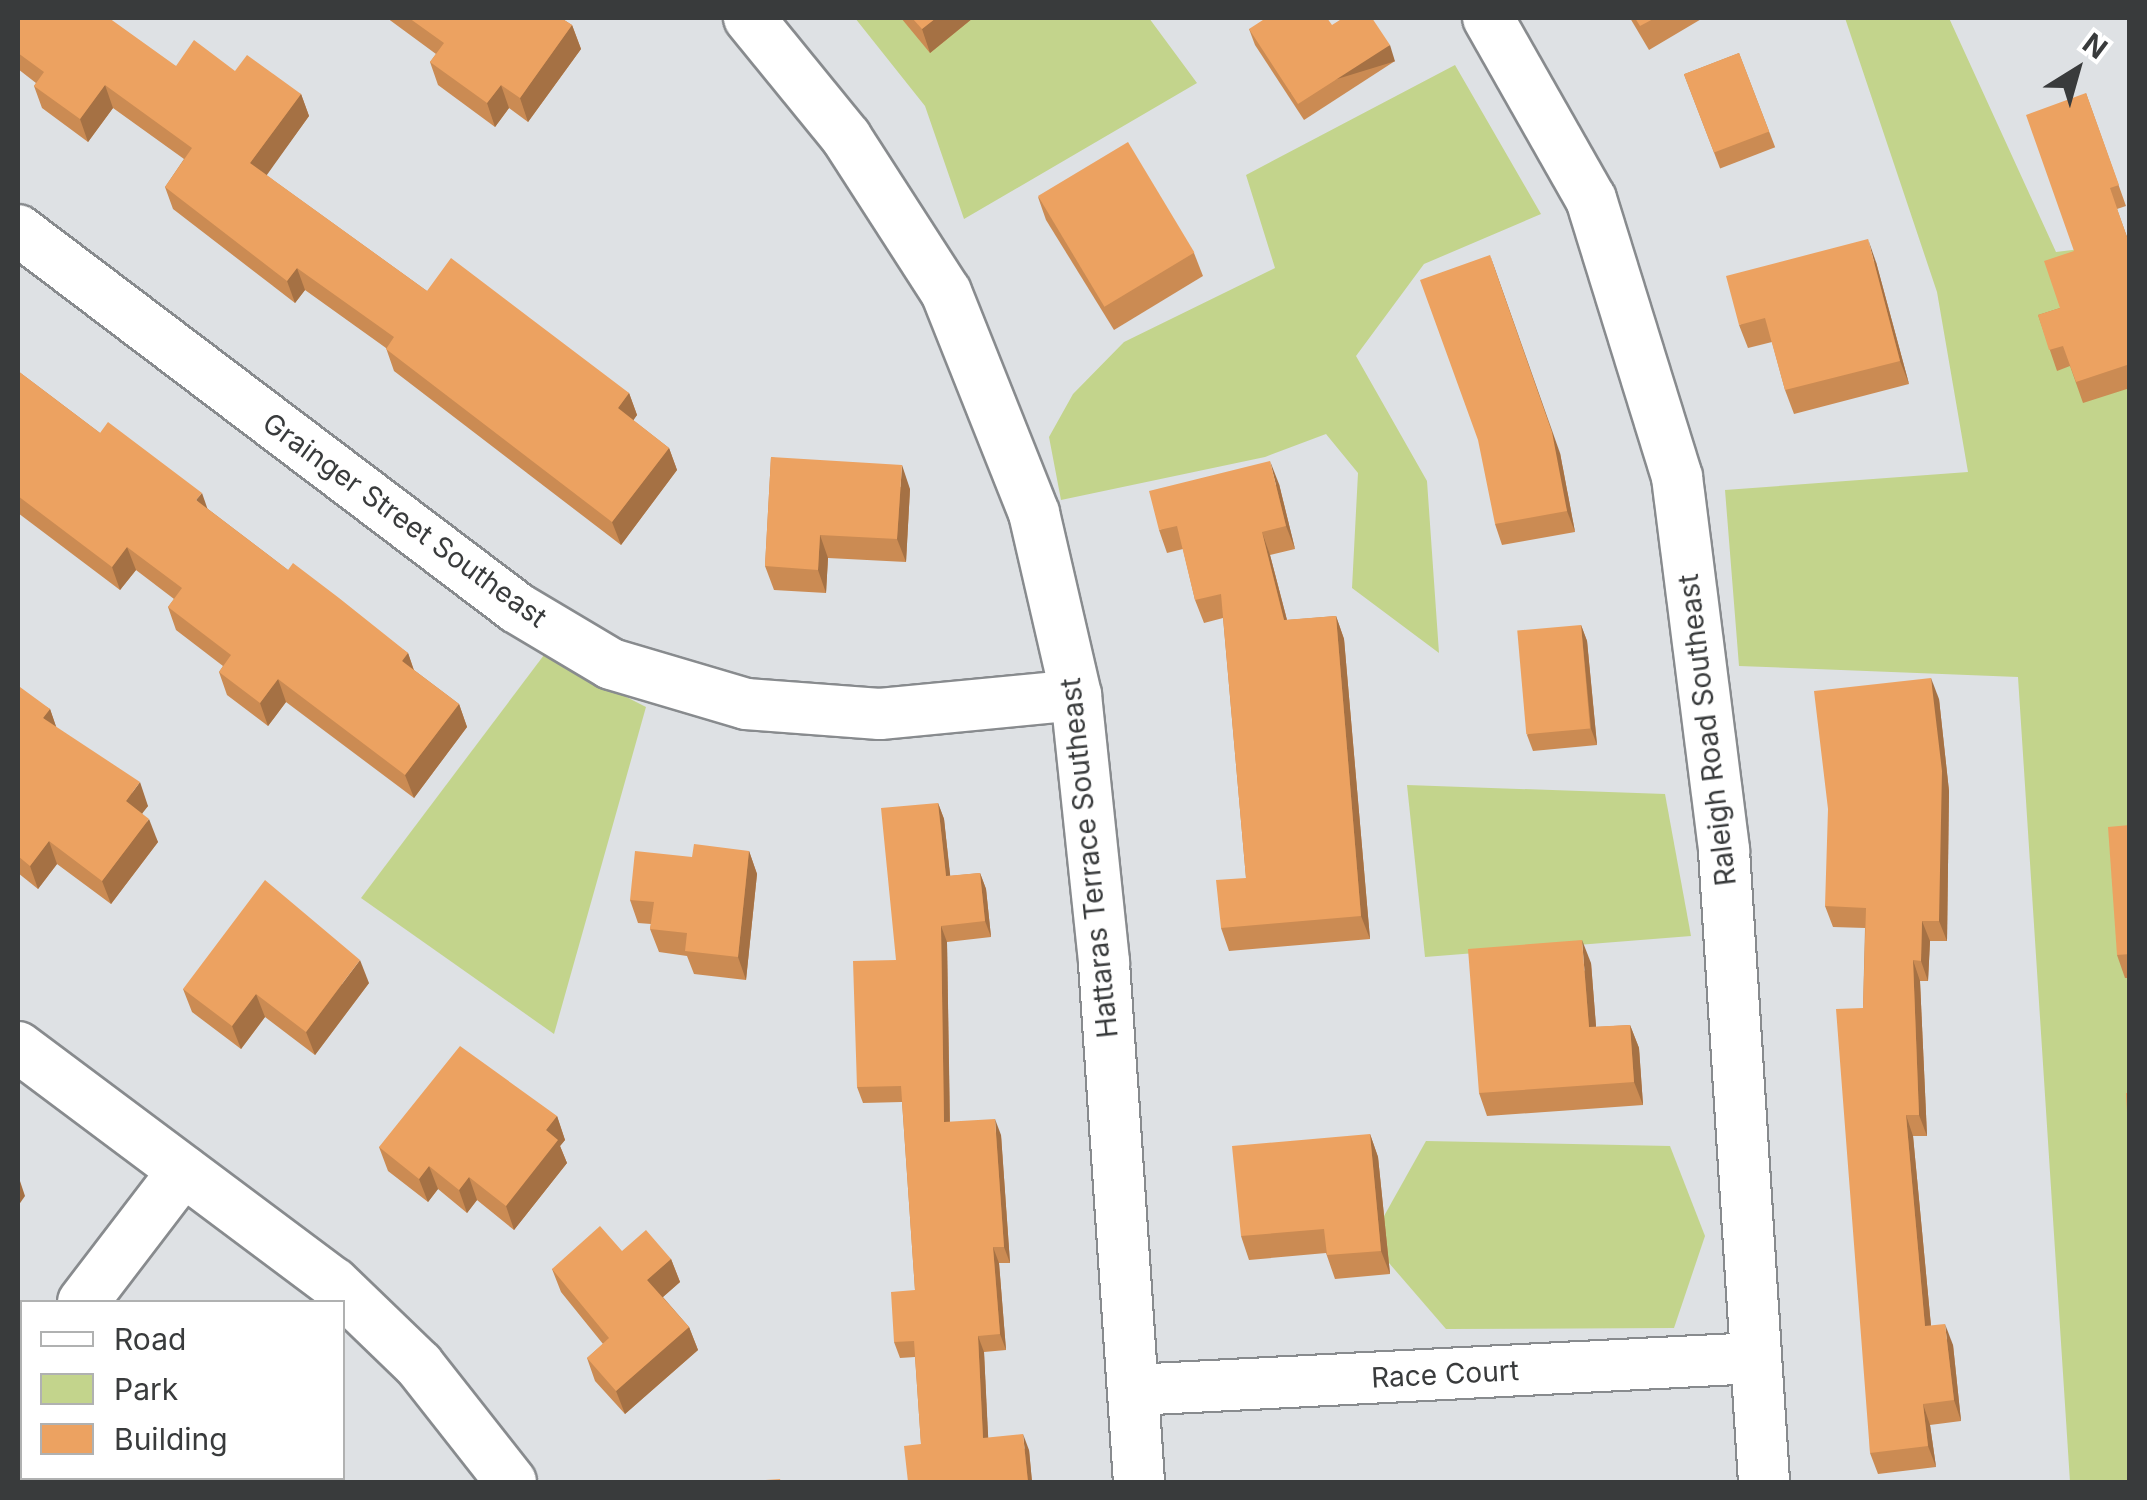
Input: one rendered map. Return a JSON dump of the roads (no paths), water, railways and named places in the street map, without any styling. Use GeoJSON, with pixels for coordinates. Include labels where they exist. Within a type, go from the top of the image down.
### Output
{"type":"FeatureCollection","features":[{"type":"Feature","properties":{"kind":"street","name":"Hattaras Terrace Southeast"},"geometry":{"type":"LineString","coordinates":[[749,18],[846,137],[946,292],[1034,513],[1076,695],[1104,963],[1139,1482]]}},
{"type":"Feature","properties":{"kind":"street","name":"Raleigh Road Southeast"},"geometry":{"type":"LineString","coordinates":[[1488,18],[1591,199],[1678,477],[1724,850],[1764,1482]]}},
{"type":"Feature","properties":{"kind":"street","name":"Grainger Street Southeast"},"geometry":{"type":"LineString","coordinates":[[18,230],[517,608],[611,664],[746,704],[880,714],[1076,695]]}},
{"type":"Feature","properties":{"kind":"street"},"geometry":{"type":"LineString","coordinates":[[18,1047],[334,1283],[419,1365],[511,1482]]}},
{"type":"Feature","properties":{"kind":"street"},"geometry":{"type":"LineString","coordinates":[[85,1300],[184,1171]]}},
{"type":"Feature","properties":{"kind":"street","name":"Race Court"},"geometry":{"type":"LineString","coordinates":[[1133,1390],[1756,1358]]}}]}
